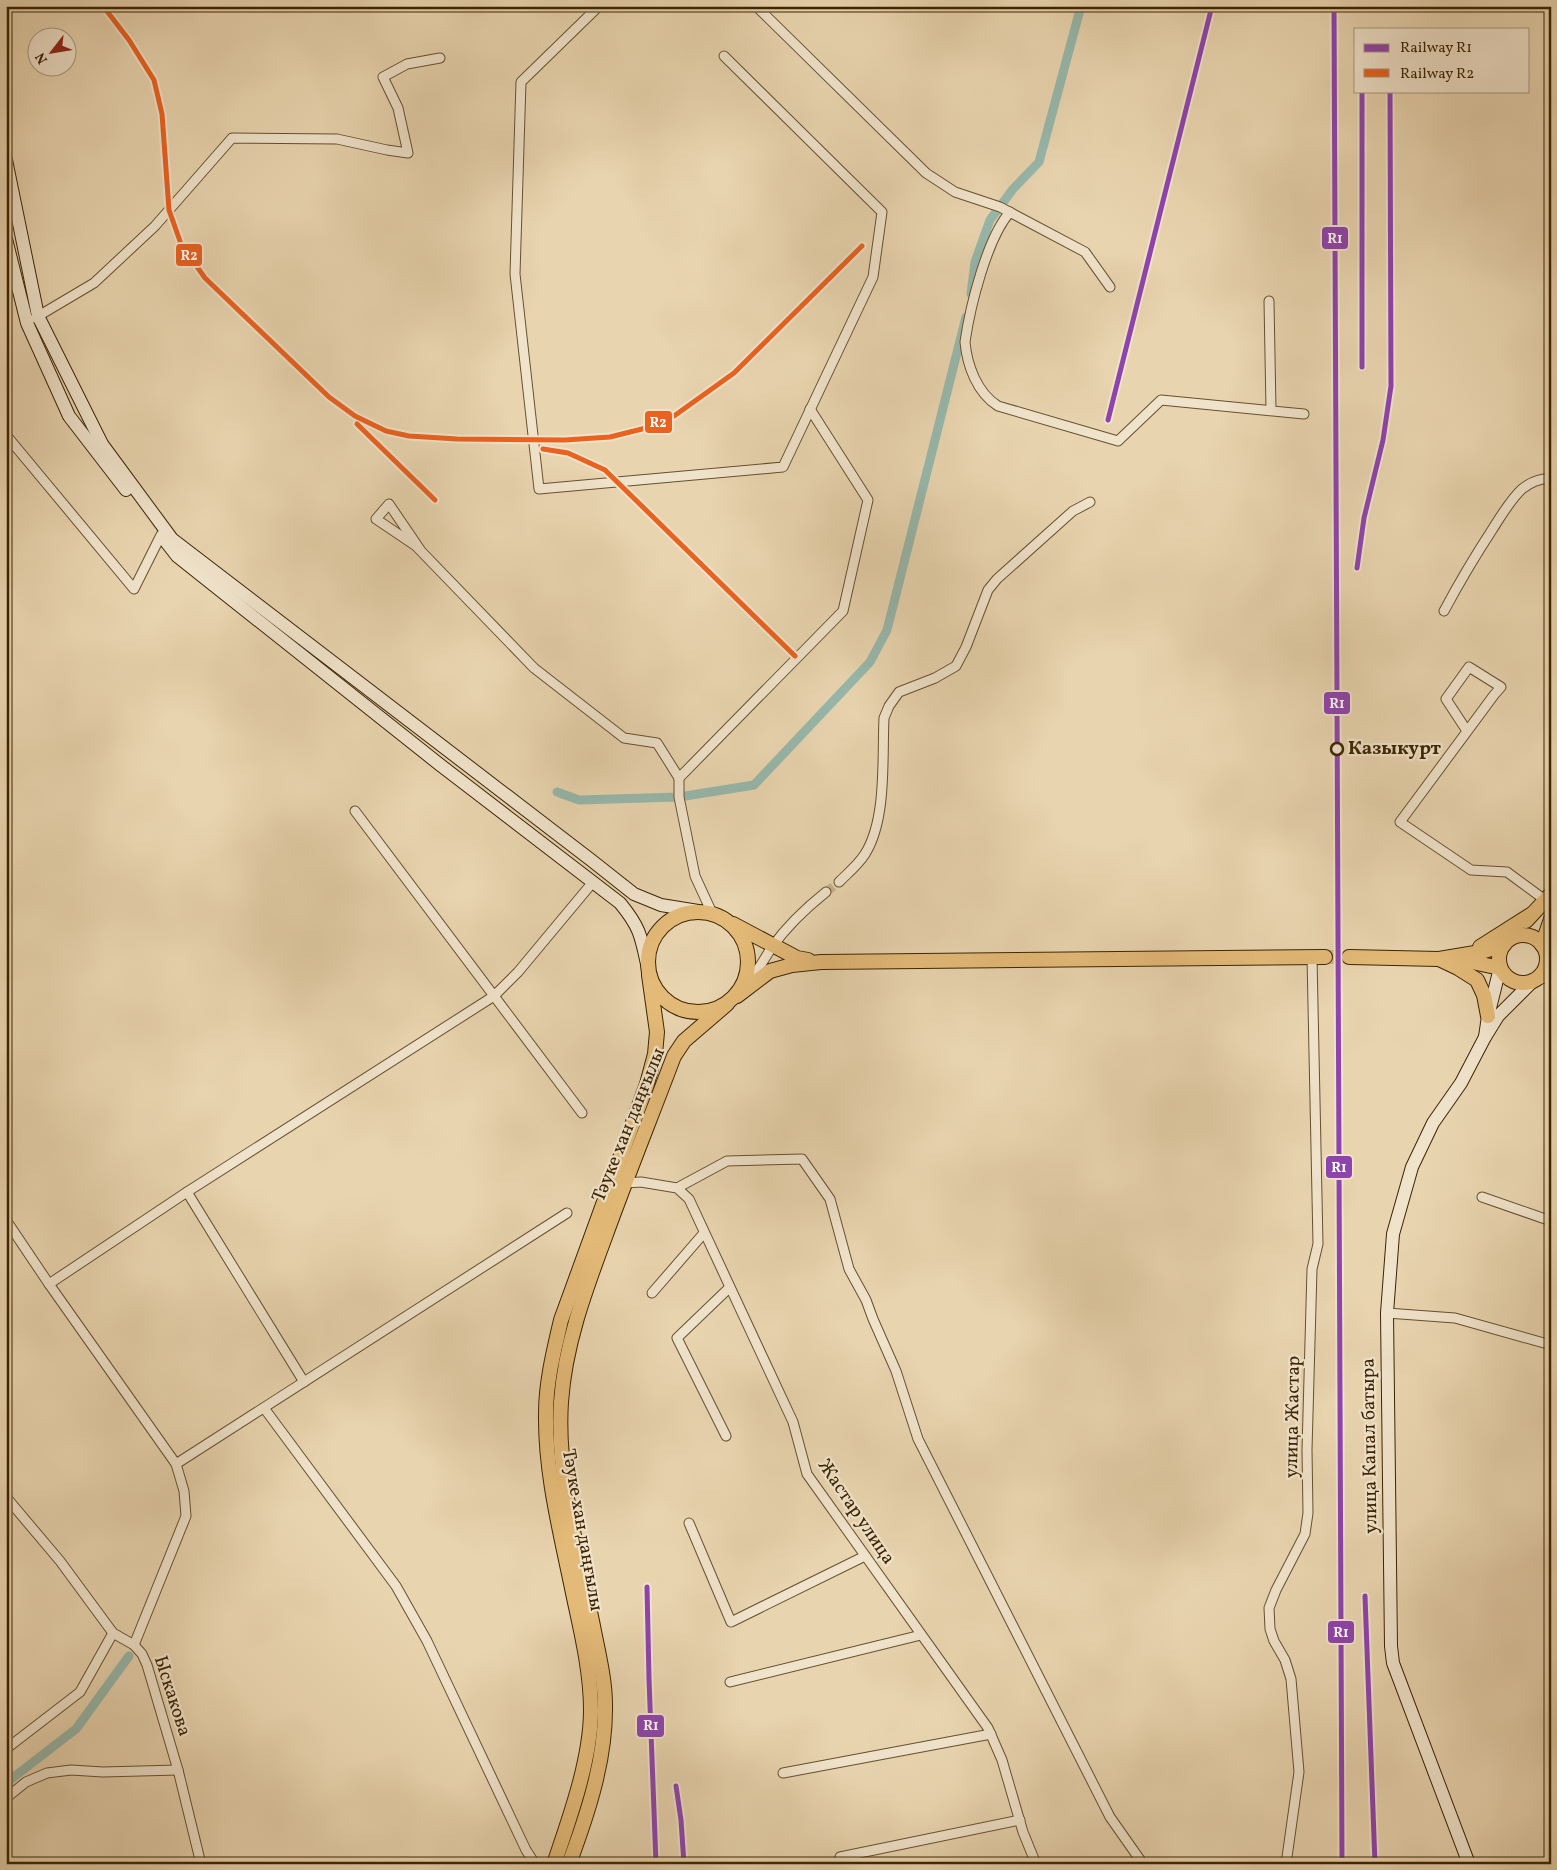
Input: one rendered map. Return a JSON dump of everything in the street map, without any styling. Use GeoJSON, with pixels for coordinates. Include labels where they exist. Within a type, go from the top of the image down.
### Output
{"type":"FeatureCollection","features":[{"type":"Feature","properties":{"kind":"main road"},"geometry":{"type":"LineString","coordinates":[[6,160],[38,316],[102,444],[172,539],[634,894],[662,905],[705,912],[726,920],[797,958],[821,962]]}},
{"type":"Feature","properties":{"kind":"main road"},"geometry":{"type":"LineString","coordinates":[[6,239],[26,323],[69,416],[177,556],[447,770],[620,903],[632,918],[642,936],[648,969],[658,993],[672,1006],[690,1012],[709,1012],[770,971],[792,964],[821,962],[1319,957]]}},
{"type":"Feature","properties":{"kind":"main road"},"geometry":{"type":"LineString","coordinates":[[1500,968],[1499,959],[1506,942],[1548,897]]}},
{"type":"Feature","properties":{"kind":"main road"},"geometry":{"type":"LineString","coordinates":[[648,969],[651,944],[662,927],[678,915],[705,912]]}},
{"type":"Feature","properties":{"kind":"main road"},"geometry":{"type":"LineString","coordinates":[[1468,954],[1532,914]]}},
{"type":"Feature","properties":{"kind":"main road"},"geometry":{"type":"LineString","coordinates":[[1534,980],[1541,975],[1545,968],[1551,919]]}},
{"type":"Feature","properties":{"kind":"main road"},"geometry":{"type":"LineString","coordinates":[[726,920],[738,932],[746,947],[749,964],[746,981],[735,996]]}},
{"type":"Feature","properties":{"kind":"main road"},"geometry":{"type":"LineString","coordinates":[[1439,959],[1468,954],[1523,935],[1530,936],[1546,948]]}},
{"type":"Feature","properties":{"kind":"main road"},"geometry":{"type":"LineString","coordinates":[[1349,957],[1439,959],[1472,962],[1500,968],[1511,979],[1518,982],[1534,980],[1551,974]]}},
{"type":"Feature","properties":{"kind":"main road"},"geometry":{"type":"LineString","coordinates":[[1439,959],[1458,968],[1476,980],[1484,995],[1488,1016]]}},
{"type":"Feature","properties":{"kind":"main road","name":"улица Капал батыра"},"geometry":{"type":"LineString","coordinates":[[1485,1038],[1488,1016],[1500,968]]}},
{"type":"Feature","properties":{"kind":"main road","name":"Тәуке хан даңғылы"},"geometry":{"type":"LineString","coordinates":[[554,1864],[573,1811],[590,1733],[591,1708],[588,1672],[582,1638],[553,1497],[546,1412],[552,1358],[561,1320],[647,1084],[655,1054],[657,1032],[648,969]]}},
{"type":"Feature","properties":{"kind":"main road","name":"улица Капал батыра"},"geometry":{"type":"LineString","coordinates":[[1469,1864],[1393,1663],[1391,1646],[1387,1312],[1393,1234],[1412,1167],[1433,1123],[1461,1083],[1498,1016],[1534,980]]}},
{"type":"Feature","properties":{"kind":"main road","name":"Тәуке хан даңғылы"},"geometry":{"type":"LineString","coordinates":[[569,1864],[587,1815],[604,1732],[605,1703],[600,1665],[566,1489],[561,1449],[561,1403],[566,1360],[578,1310],[674,1056],[684,1041],[735,996]]}},
{"type":"Feature","properties":{"kind":"main road"},"geometry":{"type":"LineString","coordinates":[[647,1084],[661,1090]]}},
{"type":"Feature","properties":{"kind":"main road"},"geometry":{"type":"LineString","coordinates":[[573,1811],[587,1815]]}},
{"type":"Feature","properties":{"kind":"street"},"geometry":{"type":"LineString","coordinates":[[599,6],[521,82],[515,274],[539,489],[783,467],[873,277],[882,212],[724,56]]}},
{"type":"Feature","properties":{"kind":"street"},"geometry":{"type":"LineString","coordinates":[[756,6],[926,173],[955,192],[1000,207],[1085,252],[1110,287]]}},
{"type":"Feature","properties":{"kind":"street"},"geometry":{"type":"LineString","coordinates":[[26,323],[94,283],[155,226],[232,138],[337,139],[408,153],[398,108],[383,77],[407,64],[440,58]]}},
{"type":"Feature","properties":{"kind":"street"},"geometry":{"type":"LineString","coordinates":[[1010,212],[1002,221],[979,280],[965,342],[972,371],[984,394],[990,401],[998,406],[1118,441],[1161,400],[1304,414]]}},
{"type":"Feature","properties":{"kind":"street"},"geometry":{"type":"LineString","coordinates":[[1268,301],[1271,410]]}},
{"type":"Feature","properties":{"kind":"street"},"geometry":{"type":"LineString","coordinates":[[678,778],[843,611],[868,500],[810,409]]}},
{"type":"Feature","properties":{"kind":"street"},"geometry":{"type":"LineString","coordinates":[[6,435],[134,590],[160,535]]}},
{"type":"Feature","properties":{"kind":"street"},"geometry":{"type":"LineString","coordinates":[[1444,610],[1507,506],[1521,490],[1531,483],[1542,478],[1551,479]]}},
{"type":"Feature","properties":{"kind":"street"},"geometry":{"type":"LineString","coordinates":[[839,882],[854,868],[865,853],[873,837],[880,809],[884,718],[889,706],[899,692],[935,678],[956,666],[966,647],[988,590],[997,579],[1073,511],[1090,502]]}},
{"type":"Feature","properties":{"kind":"street"},"geometry":{"type":"LineString","coordinates":[[421,551],[376,518],[389,504],[421,551],[534,668],[624,738],[657,743],[678,778],[680,797],[705,912]]}},
{"type":"Feature","properties":{"kind":"street"},"geometry":{"type":"LineString","coordinates":[[1467,731],[1446,699],[1469,667],[1501,687],[1400,822],[1471,870],[1507,872],[1548,897]]}},
{"type":"Feature","properties":{"kind":"street"},"geometry":{"type":"LineString","coordinates":[[355,811],[582,1113]]}},
{"type":"Feature","properties":{"kind":"street"},"geometry":{"type":"LineString","coordinates":[[49,1284],[187,1192],[494,996],[518,972],[593,882]]}},
{"type":"Feature","properties":{"kind":"street"},"geometry":{"type":"LineString","coordinates":[[735,996],[755,974],[774,945],[806,908],[826,892]]}},
{"type":"Feature","properties":{"kind":"street","name":"улица Жастар"},"geometry":{"type":"LineString","coordinates":[[1286,1864],[1298,1772],[1291,1679],[1285,1660],[1274,1641],[1270,1629],[1269,1608],[1276,1590],[1305,1534],[1308,1513],[1307,1450],[1312,1269],[1318,1244],[1319,957]]}},
{"type":"Feature","properties":{"kind":"street"},"geometry":{"type":"LineString","coordinates":[[625,1183],[641,1182],[677,1188],[727,1161],[802,1159],[830,1199],[849,1269],[866,1300],[896,1371],[918,1439],[1110,1817],[1143,1864]]}},
{"type":"Feature","properties":{"kind":"street","name":"Жастар улица"},"geometry":{"type":"LineString","coordinates":[[677,1188],[689,1199],[792,1422],[807,1474],[991,1734],[1002,1760],[1020,1820],[1036,1864]]}},
{"type":"Feature","properties":{"kind":"street"},"geometry":{"type":"LineString","coordinates":[[187,1192],[304,1382]]}},
{"type":"Feature","properties":{"kind":"street"},"geometry":{"type":"LineString","coordinates":[[1482,1197],[1551,1221]]}},
{"type":"Feature","properties":{"kind":"street"},"geometry":{"type":"LineString","coordinates":[[176,1464],[567,1213]]}},
{"type":"Feature","properties":{"kind":"street"},"geometry":{"type":"LineString","coordinates":[[6,1220],[176,1464],[184,1491],[186,1516],[134,1645]]}},
{"type":"Feature","properties":{"kind":"street"},"geometry":{"type":"LineString","coordinates":[[652,1293],[704,1233]]}},
{"type":"Feature","properties":{"kind":"street"},"geometry":{"type":"LineString","coordinates":[[726,1436],[677,1338],[729,1288]]}},
{"type":"Feature","properties":{"kind":"street"},"geometry":{"type":"LineString","coordinates":[[1387,1312],[1455,1318],[1551,1345]]}},
{"type":"Feature","properties":{"kind":"street"},"geometry":{"type":"LineString","coordinates":[[264,1408],[396,1586],[427,1640],[526,1850],[535,1864]]}},
{"type":"Feature","properties":{"kind":"street","name":"Ыскакова"},"geometry":{"type":"LineString","coordinates":[[6,1497],[60,1561],[113,1633],[134,1645],[142,1654],[147,1665],[178,1770],[201,1864]]}},
{"type":"Feature","properties":{"kind":"street"},"geometry":{"type":"LineString","coordinates":[[689,1523],[731,1622],[865,1556]]}},
{"type":"Feature","properties":{"kind":"street"},"geometry":{"type":"LineString","coordinates":[[6,1749],[80,1692],[113,1633]]}},
{"type":"Feature","properties":{"kind":"street"},"geometry":{"type":"LineString","coordinates":[[730,1682],[921,1635]]}},
{"type":"Feature","properties":{"kind":"street"},"geometry":{"type":"LineString","coordinates":[[782,1773],[991,1734]]}},
{"type":"Feature","properties":{"kind":"street"},"geometry":{"type":"LineString","coordinates":[[6,1798],[26,1782],[47,1773],[71,1770],[103,1772],[178,1770]]}},
{"type":"Feature","properties":{"kind":"street"},"geometry":{"type":"LineString","coordinates":[[840,1856],[1020,1820]]}},
{"type":"Feature","properties":{"kind":"waterway"},"geometry":{"type":"LineString","coordinates":[[971,294],[975,262],[990,220],[1013,189],[1039,162],[1081,6]]}},
{"type":"Feature","properties":{"kind":"waterway"},"geometry":{"type":"LineString","coordinates":[[557,792],[579,800],[679,797],[754,785],[870,662],[887,630],[966,317]]}},
{"type":"Feature","properties":{"kind":"waterway"},"geometry":{"type":"LineString","coordinates":[[6,1783],[76,1729],[129,1656]]}},
{"type":"Feature","properties":{"kind":"tunnel"},"geometry":{"type":"LineString","coordinates":[[826,892],[839,882]]}},
{"type":"Feature","properties":{"kind":"tunnel"},"geometry":{"type":"LineString","coordinates":[[1325,957],[1349,957]]}},
{"type":"Feature","properties":{"kind":"rail line","name":"R2"},"geometry":{"type":"LineString","coordinates":[[103,6],[129,40],[154,80],[162,114],[169,210],[181,244],[205,278],[329,397],[355,416],[386,431],[409,436],[457,439],[565,440],[610,437],[642,429],[674,416],[734,373],[862,246]]}},
{"type":"Feature","properties":{"kind":"rail line","name":"R1"},"geometry":{"type":"LineString","coordinates":[[1108,420],[1212,6]]}},
{"type":"Feature","properties":{"kind":"rail line","name":"R1"},"geometry":{"type":"LineString","coordinates":[[1334,6],[1342,1864]]}},
{"type":"Feature","properties":{"kind":"rail line","name":"R1"},"geometry":{"type":"LineString","coordinates":[[1362,92],[1362,367]]}},
{"type":"Feature","properties":{"kind":"rail line","name":"R1"},"geometry":{"type":"LineString","coordinates":[[1357,568],[1364,518],[1383,440],[1391,386],[1390,92]]}},
{"type":"Feature","properties":{"kind":"rail line","name":"R2"},"geometry":{"type":"LineString","coordinates":[[357,424],[435,500]]}},
{"type":"Feature","properties":{"kind":"rail line","name":"R2"},"geometry":{"type":"LineString","coordinates":[[543,449],[568,453],[605,470],[795,656]]}},
{"type":"Feature","properties":{"kind":"rail line","name":"R1"},"geometry":{"type":"LineString","coordinates":[[647,1587],[656,1864]]}},
{"type":"Feature","properties":{"kind":"rail line","name":"R1"},"geometry":{"type":"LineString","coordinates":[[1365,1596],[1375,1864]]}},
{"type":"Feature","properties":{"kind":"rail line","name":"R1"},"geometry":{"type":"LineString","coordinates":[[676,1786],[681,1820],[684,1864]]}},
{"type":"Feature","properties":{"kind":"place","name":"Казыкурт"},"geometry":{"type":"Point","coordinates":[1337,749]}}]}
